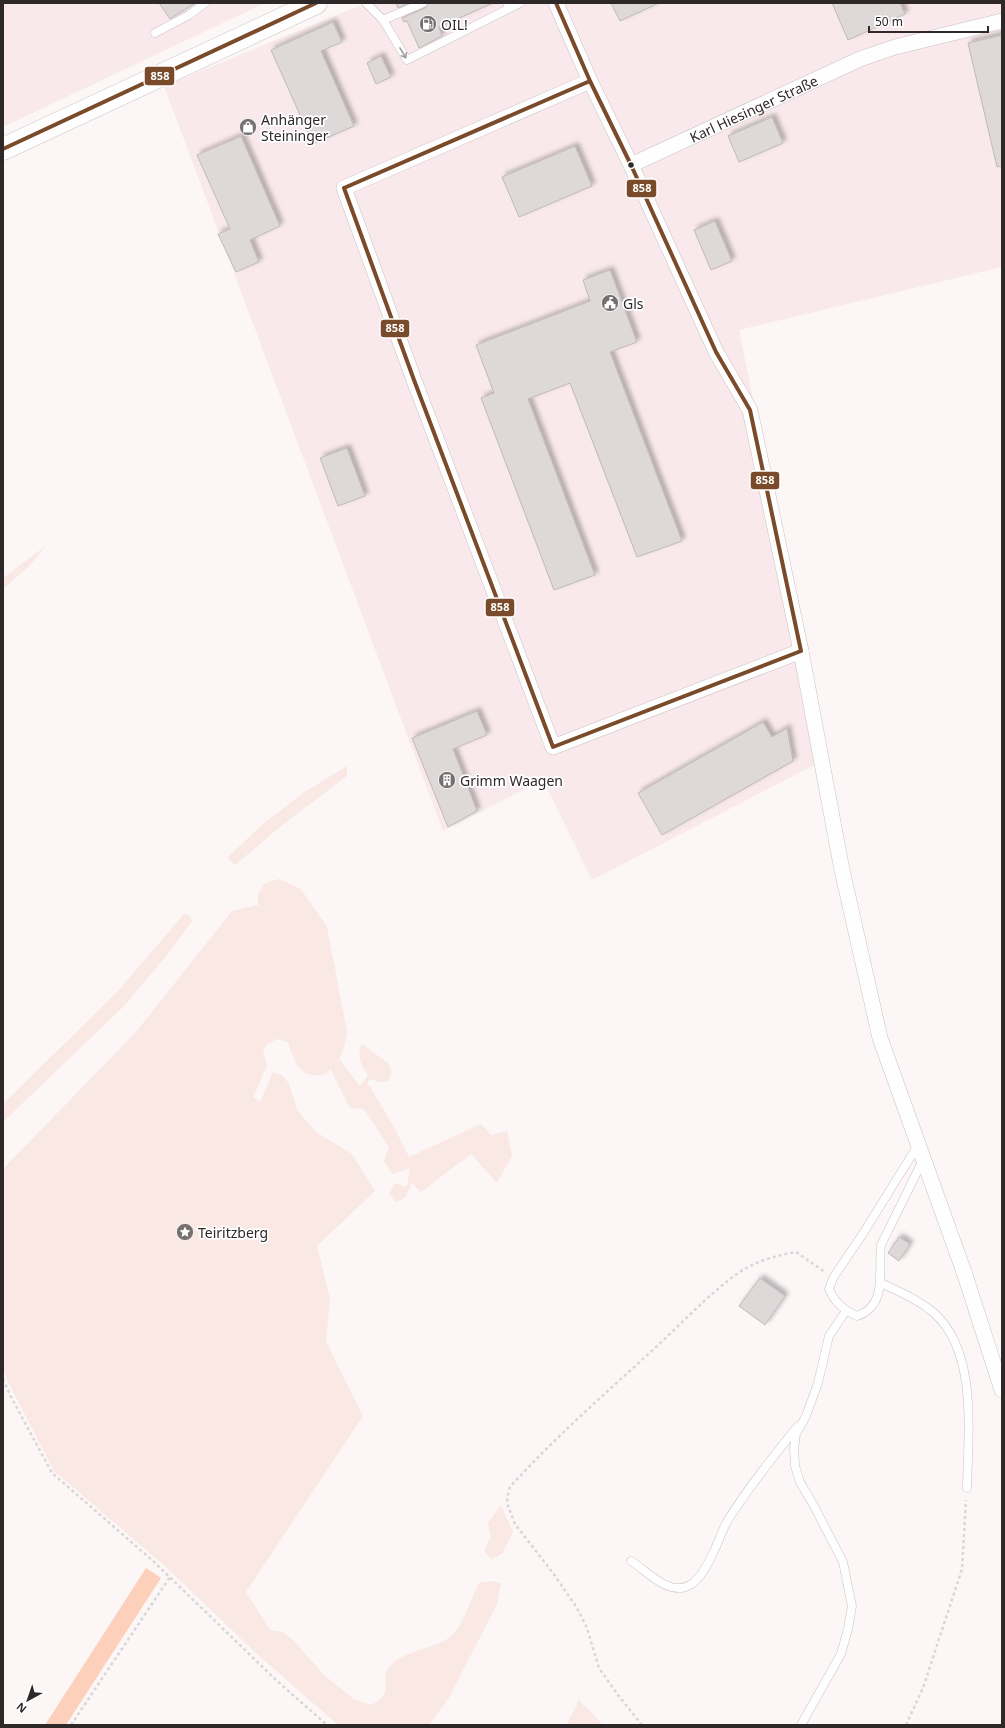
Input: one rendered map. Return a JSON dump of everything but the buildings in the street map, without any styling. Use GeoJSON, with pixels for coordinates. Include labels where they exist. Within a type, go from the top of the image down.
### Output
{"type":"FeatureCollection","features":[{"type":"Feature","properties":{"kind":"main road"},"geometry":{"type":"LineString","coordinates":[[3,149],[319,4]]}},
{"type":"Feature","properties":{"kind":"street"},"geometry":{"type":"LineString","coordinates":[[556,3],[590,81],[631,165],[716,352],[750,410],[801,651],[842,870],[871,1004],[880,1038],[964,1272],[1002,1390]]}},
{"type":"Feature","properties":{"kind":"street","name":"Karl Hiesinger Straße"},"geometry":{"type":"LineString","coordinates":[[631,165],[877,52],[1002,21]]}},
{"type":"Feature","properties":{"kind":"street"},"geometry":{"type":"LineString","coordinates":[[590,81],[344,188],[414,380],[553,747],[801,651]]}},
{"type":"Feature","properties":{"kind":"lane"},"geometry":{"type":"LineString","coordinates":[[154,33],[189,15],[205,3]]}},
{"type":"Feature","properties":{"kind":"lane"},"geometry":{"type":"LineString","coordinates":[[366,3],[383,20],[407,60],[509,5],[520,3]]}},
{"type":"Feature","properties":{"kind":"lane"},"geometry":{"type":"LineString","coordinates":[[383,20],[423,3]]}},
{"type":"Feature","properties":{"kind":"lane"},"geometry":{"type":"LineString","coordinates":[[918,1145],[864,1232],[833,1278],[829,1289],[833,1298],[846,1311],[857,1316],[868,1313],[874,1304],[881,1283],[881,1245],[924,1160]]}},
{"type":"Feature","properties":{"kind":"lane"},"geometry":{"type":"LineString","coordinates":[[881,1283],[911,1297],[934,1313],[949,1330],[957,1345],[964,1368],[967,1400],[967,1488]]}},
{"type":"Feature","properties":{"kind":"lane"},"geometry":{"type":"LineString","coordinates":[[801,1725],[841,1654],[848,1629],[852,1606],[842,1562],[824,1524],[800,1482],[795,1466],[794,1448],[796,1434],[806,1416],[818,1383],[829,1336],[846,1311]]}},
{"type":"Feature","properties":{"kind":"lane"},"geometry":{"type":"LineString","coordinates":[[631,1560],[653,1578],[668,1586],[679,1588],[690,1586],[698,1578],[709,1561],[727,1521],[806,1416]]}},
{"type":"Feature","properties":{"kind":"path"},"geometry":{"type":"LineString","coordinates":[[642,1725],[599,1668],[589,1634],[577,1608],[553,1573],[515,1524],[508,1506],[507,1498],[510,1487],[568,1426],[672,1332],[708,1297],[735,1276],[762,1260],[775,1255],[796,1252],[833,1278]]}},
{"type":"Feature","properties":{"kind":"path"},"geometry":{"type":"LineString","coordinates":[[3,1379],[52,1473],[170,1577],[277,1681],[327,1725]]}},
{"type":"Feature","properties":{"kind":"path"},"geometry":{"type":"LineString","coordinates":[[906,1725],[923,1688],[962,1569],[967,1488]]}},
{"type":"Feature","properties":{"kind":"path"},"geometry":{"type":"LineString","coordinates":[[71,1725],[170,1577]]}},
{"type":"Feature","properties":{"kind":"shaded area"},"geometry":{"type":"Polygon","coordinates":[[[3,3],[265,3],[3,127],[3,3]]]}},
{"type":"Feature","properties":{"kind":"shaded area"},"geometry":{"type":"Polygon","coordinates":[[[366,3],[1002,3],[1002,267],[739,330],[826,759],[592,880],[543,780],[443,831],[164,86],[366,3]]]}},
{"type":"Feature","properties":{"kind":"shaded area"},"geometry":{"type":"Polygon","coordinates":[[[47,545],[29,566],[3,589],[3,578],[47,545]]]}},
{"type":"Feature","properties":{"kind":"shaded area"},"geometry":{"type":"Polygon","coordinates":[[[347,766],[347,776],[281,826],[235,865],[227,858],[263,824],[303,793],[347,766]]]}},
{"type":"Feature","properties":{"kind":"shaded area"},"geometry":{"type":"Polygon","coordinates":[[[279,879],[301,889],[327,927],[347,1032],[344,1048],[339,1059],[360,1086],[368,1075],[363,1068],[359,1056],[362,1044],[388,1063],[392,1072],[388,1081],[380,1082],[371,1079],[367,1082],[394,1127],[409,1157],[481,1124],[491,1135],[507,1131],[512,1156],[497,1183],[471,1154],[421,1192],[412,1183],[405,1198],[396,1202],[389,1194],[395,1183],[407,1187],[410,1168],[392,1174],[384,1161],[389,1147],[364,1109],[350,1108],[330,1068],[327,1074],[310,1075],[296,1063],[288,1042],[277,1039],[266,1045],[263,1051],[267,1066],[253,1097],[260,1102],[273,1072],[283,1076],[289,1084],[297,1110],[316,1132],[352,1154],[375,1191],[317,1246],[330,1299],[326,1341],[363,1416],[246,1592],[270,1630],[283,1632],[294,1641],[324,1675],[354,1699],[371,1705],[379,1700],[386,1691],[387,1670],[391,1665],[405,1655],[442,1642],[456,1631],[463,1620],[479,1583],[494,1581],[501,1584],[497,1604],[450,1696],[429,1725],[338,1725],[257,1654],[166,1567],[54,1471],[8,1382],[3,1369],[3,1169],[136,1032],[232,911],[258,905],[258,894],[265,883],[279,879]]]}},
{"type":"Feature","properties":{"kind":"shaded area"},"geometry":{"type":"Polygon","coordinates":[[[184,914],[189,915],[192,921],[168,954],[124,1006],[3,1122],[3,1104],[118,991],[184,914]]]}},
{"type":"Feature","properties":{"kind":"shaded area"},"geometry":{"type":"Polygon","coordinates":[[[501,1505],[513,1532],[502,1554],[491,1559],[484,1550],[491,1537],[488,1523],[501,1505]]]}},
{"type":"Feature","properties":{"kind":"shaded area"},"geometry":{"type":"Polygon","coordinates":[[[146,1568],[161,1578],[66,1725],[45,1725],[146,1568]]]}},
{"type":"Feature","properties":{"kind":"shaded area"},"geometry":{"type":"Polygon","coordinates":[[[578,1699],[603,1725],[566,1725],[577,1705],[578,1699]]]}},
{"type":"Feature","properties":{"kind":"transit line","name":"858"},"geometry":{"type":"LineString","coordinates":[[3,149],[316,3]]}},
{"type":"Feature","properties":{"kind":"transit line","name":"858"},"geometry":{"type":"LineString","coordinates":[[556,3],[590,81],[631,165],[716,352],[750,410],[801,651]]}},
{"type":"Feature","properties":{"kind":"transit line","name":"858"},"geometry":{"type":"LineString","coordinates":[[344,188],[590,81]]}},
{"type":"Feature","properties":{"kind":"transit line","name":"858"},"geometry":{"type":"LineString","coordinates":[[344,188],[414,380],[553,747]]}},
{"type":"Feature","properties":{"kind":"transit line","name":"858"},"geometry":{"type":"LineString","coordinates":[[553,747],[801,651]]}},
{"type":"Feature","properties":{"kind":"place","name":"OIL!"},"geometry":{"type":"Point","coordinates":[428,24]}},
{"type":"Feature","properties":{"kind":"place","name":"Anhänger Steininger"},"geometry":{"type":"Point","coordinates":[248,127]}},
{"type":"Feature","properties":{"kind":"place","name":"Gls"},"geometry":{"type":"Point","coordinates":[610,303]}},
{"type":"Feature","properties":{"kind":"place","name":"Grimm Waagen"},"geometry":{"type":"Point","coordinates":[447,780]}},
{"type":"Feature","properties":{"kind":"place","name":"Teiritzberg"},"geometry":{"type":"Point","coordinates":[185,1232]}}]}
